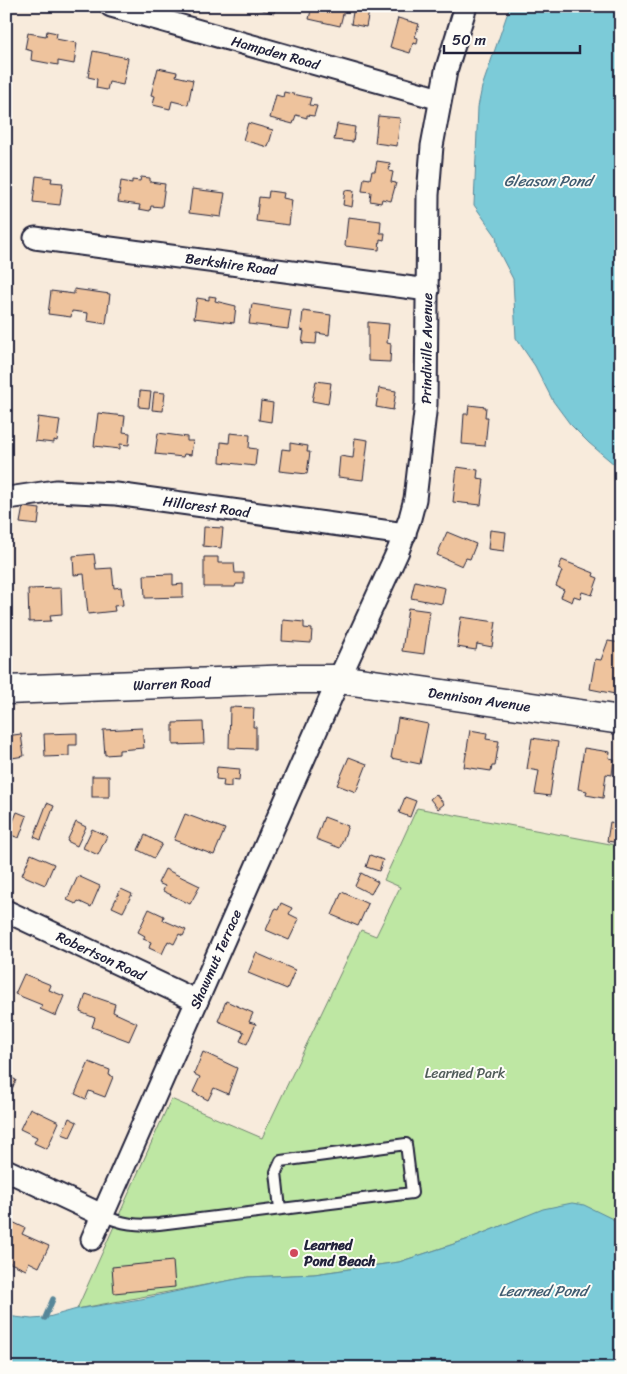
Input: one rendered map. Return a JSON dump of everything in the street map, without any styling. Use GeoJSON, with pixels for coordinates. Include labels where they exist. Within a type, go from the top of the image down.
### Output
{"type":"FeatureCollection","features":[{"type":"Feature","properties":{"kind":"street","name":"Hampden Road"},"geometry":{"type":"LineString","coordinates":[[111,6],[440,99]]}},
{"type":"Feature","properties":{"kind":"street","name":"Prindiville Avenue"},"geometry":{"type":"LineString","coordinates":[[339,679],[405,534],[415,499],[426,404],[428,196],[440,99],[453,44],[466,6]]}},
{"type":"Feature","properties":{"kind":"street","name":"Berkshire Road"},"geometry":{"type":"LineString","coordinates":[[35,238],[428,290]]}},
{"type":"Feature","properties":{"kind":"street","name":"Hillcrest Road"},"geometry":{"type":"LineString","coordinates":[[8,498],[56,491],[116,494],[405,534]]}},
{"type":"Feature","properties":{"kind":"street","name":"Warren Road"},"geometry":{"type":"LineString","coordinates":[[6,690],[293,678],[339,679]]}},
{"type":"Feature","properties":{"kind":"street","name":"Dennison Avenue"},"geometry":{"type":"LineString","coordinates":[[339,679],[621,720]]}},
{"type":"Feature","properties":{"kind":"street","name":"Shawmut Terrace"},"geometry":{"type":"LineString","coordinates":[[92,1239],[339,679]]}},
{"type":"Feature","properties":{"kind":"street","name":"Robertson Road"},"geometry":{"type":"LineString","coordinates":[[6,911],[197,1001]]}},
{"type":"Feature","properties":{"kind":"street"},"geometry":{"type":"LineString","coordinates":[[6,1170],[102,1215]]}},
{"type":"Feature","properties":{"kind":"lane"},"geometry":{"type":"LineString","coordinates":[[102,1215],[125,1224],[142,1226],[280,1210],[412,1193],[406,1144],[281,1161],[276,1172],[280,1210]]}},
{"type":"Feature","properties":{"kind":"green space","name":"Learned Park"},"geometry":{"type":"Polygon","coordinates":[[[417,808],[621,846],[621,1223],[605,1216],[526,1216],[466,1240],[399,1262],[314,1274],[248,1277],[77,1309],[171,1099],[262,1138],[361,930],[376,936],[400,887],[384,880],[417,808]]]}},
{"type":"Feature","properties":{"kind":"water","name":"Gleason Pond"},"geometry":{"type":"Polygon","coordinates":[[[510,6],[621,6],[621,470],[570,424],[553,401],[535,366],[516,338],[513,279],[498,250],[496,236],[474,205],[478,107],[482,87],[510,6]]]}},
{"type":"Feature","properties":{"kind":"water","name":"Learned Pond"},"geometry":{"type":"Polygon","coordinates":[[[572,1203],[584,1205],[621,1223],[621,1368],[6,1368],[6,1316],[32,1319],[45,1318],[77,1309],[141,1299],[248,1277],[314,1274],[399,1262],[466,1240],[543,1209],[572,1203]]]}},
{"type":"Feature","properties":{"kind":"building"},"geometry":{"type":"Polygon","coordinates":[[[247,6],[276,6],[274,13],[247,6]]]}},
{"type":"Feature","properties":{"kind":"building"},"geometry":{"type":"Polygon","coordinates":[[[312,6],[345,6],[340,26],[309,19],[312,6]]]}},
{"type":"Feature","properties":{"kind":"building"},"geometry":{"type":"Polygon","coordinates":[[[354,6],[370,6],[366,27],[351,24],[354,6]]]}},
{"type":"Feature","properties":{"kind":"building"},"geometry":{"type":"Polygon","coordinates":[[[398,18],[419,24],[415,37],[418,38],[417,44],[413,43],[410,53],[390,47],[398,18]]]}},
{"type":"Feature","properties":{"kind":"building"},"geometry":{"type":"Polygon","coordinates":[[[47,31],[57,33],[56,39],[77,43],[74,64],[58,61],[58,65],[31,60],[32,51],[25,49],[28,33],[46,36],[47,31]]]}},
{"type":"Feature","properties":{"kind":"building"},"geometry":{"type":"Polygon","coordinates":[[[93,51],[128,58],[123,85],[109,82],[107,90],[96,88],[97,79],[88,77],[93,51]]]}},
{"type":"Feature","properties":{"kind":"building"},"geometry":{"type":"Polygon","coordinates":[[[158,68],[177,72],[176,76],[193,80],[188,105],[172,101],[170,109],[153,105],[155,96],[151,95],[158,68]]]}},
{"type":"Feature","properties":{"kind":"building"},"geometry":{"type":"Polygon","coordinates":[[[284,92],[311,98],[309,105],[317,106],[314,116],[307,115],[307,118],[296,115],[293,124],[270,118],[276,95],[283,97],[284,92]]]}},
{"type":"Feature","properties":{"kind":"building"},"geometry":{"type":"Polygon","coordinates":[[[378,116],[400,118],[397,146],[375,143],[378,116]]]}},
{"type":"Feature","properties":{"kind":"building"},"geometry":{"type":"Polygon","coordinates":[[[248,123],[273,130],[268,147],[243,140],[248,123]]]}},
{"type":"Feature","properties":{"kind":"building"},"geometry":{"type":"Polygon","coordinates":[[[337,124],[355,127],[353,142],[334,140],[337,124]]]}},
{"type":"Feature","properties":{"kind":"building"},"geometry":{"type":"Polygon","coordinates":[[[377,161],[390,163],[389,171],[393,172],[391,182],[396,183],[391,201],[382,199],[381,203],[370,201],[371,192],[362,191],[364,178],[370,179],[372,171],[375,171],[377,161]]]}},
{"type":"Feature","properties":{"kind":"building"},"geometry":{"type":"Polygon","coordinates":[[[36,176],[52,178],[51,182],[63,183],[60,205],[33,202],[36,176]]]}},
{"type":"Feature","properties":{"kind":"building"},"geometry":{"type":"Polygon","coordinates":[[[141,177],[150,178],[150,182],[165,184],[162,207],[151,206],[150,211],[139,209],[140,205],[118,202],[121,181],[132,183],[132,180],[140,181],[141,177]]]}},
{"type":"Feature","properties":{"kind":"building"},"geometry":{"type":"Polygon","coordinates":[[[192,189],[225,193],[221,217],[189,213],[192,189]]]}},
{"type":"Feature","properties":{"kind":"building"},"geometry":{"type":"Polygon","coordinates":[[[345,190],[354,191],[352,207],[343,205],[345,190]]]}},
{"type":"Feature","properties":{"kind":"building"},"geometry":{"type":"Polygon","coordinates":[[[269,191],[284,193],[283,198],[292,200],[289,225],[256,221],[259,197],[268,198],[269,191]]]}},
{"type":"Feature","properties":{"kind":"building"},"geometry":{"type":"Polygon","coordinates":[[[348,217],[381,221],[380,233],[385,233],[384,240],[380,239],[379,250],[345,246],[348,217]]]}},
{"type":"Feature","properties":{"kind":"building"},"geometry":{"type":"Polygon","coordinates":[[[74,289],[110,294],[106,324],[87,321],[88,313],[72,311],[71,317],[48,314],[51,291],[74,294],[74,289]]]}},
{"type":"Feature","properties":{"kind":"building"},"geometry":{"type":"Polygon","coordinates":[[[209,296],[216,297],[215,301],[236,306],[234,323],[194,318],[197,298],[209,300],[209,296]]]}},
{"type":"Feature","properties":{"kind":"building"},"geometry":{"type":"Polygon","coordinates":[[[252,304],[291,310],[288,329],[249,324],[252,304]]]}},
{"type":"Feature","properties":{"kind":"building"},"geometry":{"type":"Polygon","coordinates":[[[303,311],[331,315],[329,335],[317,333],[316,344],[302,343],[304,331],[301,330],[303,311]]]}},
{"type":"Feature","properties":{"kind":"building"},"geometry":{"type":"Polygon","coordinates":[[[368,322],[389,324],[387,343],[391,344],[390,362],[368,361],[368,322]]]}},
{"type":"Feature","properties":{"kind":"building"},"geometry":{"type":"Polygon","coordinates":[[[316,381],[331,383],[328,404],[312,401],[316,381]]]}},
{"type":"Feature","properties":{"kind":"building"},"geometry":{"type":"Polygon","coordinates":[[[379,388],[396,391],[393,410],[376,407],[379,388]]]}},
{"type":"Feature","properties":{"kind":"building"},"geometry":{"type":"Polygon","coordinates":[[[140,391],[151,392],[149,408],[139,407],[140,391]]]}},
{"type":"Feature","properties":{"kind":"building"},"geometry":{"type":"Polygon","coordinates":[[[154,392],[165,393],[163,411],[152,410],[154,392]]]}},
{"type":"Feature","properties":{"kind":"building"},"geometry":{"type":"Polygon","coordinates":[[[261,401],[273,403],[271,422],[259,420],[261,401]]]}},
{"type":"Feature","properties":{"kind":"building"},"geometry":{"type":"Polygon","coordinates":[[[469,405],[486,407],[485,417],[488,417],[485,446],[462,444],[464,414],[468,414],[469,405]]]}},
{"type":"Feature","properties":{"kind":"building"},"geometry":{"type":"Polygon","coordinates":[[[98,413],[125,416],[123,432],[130,433],[129,445],[120,444],[120,449],[94,446],[98,413]]]}},
{"type":"Feature","properties":{"kind":"building"},"geometry":{"type":"Polygon","coordinates":[[[38,417],[60,420],[57,441],[54,440],[54,443],[35,441],[38,417]]]}},
{"type":"Feature","properties":{"kind":"building"},"geometry":{"type":"Polygon","coordinates":[[[158,433],[187,437],[187,441],[193,441],[191,455],[184,454],[183,457],[155,454],[158,433]]]}},
{"type":"Feature","properties":{"kind":"building"},"geometry":{"type":"Polygon","coordinates":[[[230,433],[250,435],[249,448],[257,449],[255,466],[220,462],[221,442],[229,443],[230,433]]]}},
{"type":"Feature","properties":{"kind":"building"},"geometry":{"type":"Polygon","coordinates":[[[355,438],[368,440],[363,480],[338,477],[340,456],[353,458],[355,438]]]}},
{"type":"Feature","properties":{"kind":"building"},"geometry":{"type":"Polygon","coordinates":[[[290,443],[308,446],[307,452],[310,452],[307,474],[279,471],[282,449],[290,450],[290,443]]]}},
{"type":"Feature","properties":{"kind":"building"},"geometry":{"type":"Polygon","coordinates":[[[457,467],[478,470],[477,478],[484,479],[481,505],[453,502],[457,467]]]}},
{"type":"Feature","properties":{"kind":"building"},"geometry":{"type":"Polygon","coordinates":[[[23,507],[40,509],[38,525],[20,523],[23,507]]]}},
{"type":"Feature","properties":{"kind":"building"},"geometry":{"type":"Polygon","coordinates":[[[204,527],[223,528],[221,548],[203,546],[204,527]]]}},
{"type":"Feature","properties":{"kind":"building"},"geometry":{"type":"Polygon","coordinates":[[[490,530],[506,532],[504,551],[488,549],[490,530]]]}},
{"type":"Feature","properties":{"kind":"building"},"geometry":{"type":"Polygon","coordinates":[[[447,532],[476,544],[470,559],[466,558],[462,566],[437,555],[447,532]]]}},
{"type":"Feature","properties":{"kind":"building"},"geometry":{"type":"Polygon","coordinates":[[[94,554],[96,569],[112,568],[114,588],[121,587],[123,605],[114,606],[115,611],[88,614],[84,574],[74,575],[73,556],[94,554]]]}},
{"type":"Feature","properties":{"kind":"building"},"geometry":{"type":"Polygon","coordinates":[[[204,557],[218,557],[218,563],[234,563],[235,573],[244,573],[244,584],[236,584],[235,587],[204,587],[204,557]]]}},
{"type":"Feature","properties":{"kind":"building"},"geometry":{"type":"Polygon","coordinates":[[[562,560],[594,573],[593,576],[598,578],[592,595],[582,592],[580,598],[574,596],[572,602],[561,597],[564,590],[556,586],[562,571],[558,569],[562,560]]]}},
{"type":"Feature","properties":{"kind":"building"},"geometry":{"type":"Polygon","coordinates":[[[173,574],[173,585],[183,584],[183,597],[145,598],[144,575],[173,574]]]}},
{"type":"Feature","properties":{"kind":"building"},"geometry":{"type":"Polygon","coordinates":[[[415,581],[445,588],[442,604],[411,598],[415,581]]]}},
{"type":"Feature","properties":{"kind":"building"},"geometry":{"type":"Polygon","coordinates":[[[61,588],[62,614],[50,615],[51,621],[29,622],[28,589],[61,588]]]}},
{"type":"Feature","properties":{"kind":"building"},"geometry":{"type":"Polygon","coordinates":[[[408,608],[430,611],[424,654],[402,651],[408,608]]]}},
{"type":"Feature","properties":{"kind":"building"},"geometry":{"type":"Polygon","coordinates":[[[461,617],[496,622],[492,647],[477,644],[476,650],[457,647],[461,617]]]}},
{"type":"Feature","properties":{"kind":"building"},"geometry":{"type":"Polygon","coordinates":[[[283,620],[304,622],[304,628],[312,629],[311,643],[282,641],[283,620]]]}},
{"type":"Feature","properties":{"kind":"building"},"geometry":{"type":"Polygon","coordinates":[[[608,641],[621,643],[619,664],[621,664],[621,677],[618,677],[615,694],[590,689],[595,659],[601,660],[608,641]]]}},
{"type":"Feature","properties":{"kind":"building"},"geometry":{"type":"Polygon","coordinates":[[[230,707],[254,708],[253,727],[256,727],[256,749],[229,748],[230,707]]]}},
{"type":"Feature","properties":{"kind":"building"},"geometry":{"type":"Polygon","coordinates":[[[398,718],[428,724],[420,764],[391,758],[398,718]]]}},
{"type":"Feature","properties":{"kind":"building"},"geometry":{"type":"Polygon","coordinates":[[[203,722],[204,744],[173,745],[173,723],[203,722]]]}},
{"type":"Feature","properties":{"kind":"building"},"geometry":{"type":"Polygon","coordinates":[[[142,728],[144,748],[119,750],[119,754],[105,755],[103,730],[142,728]]]}},
{"type":"Feature","properties":{"kind":"building"},"geometry":{"type":"Polygon","coordinates":[[[470,730],[487,733],[486,739],[499,741],[495,766],[492,766],[491,771],[464,767],[470,730]]]}},
{"type":"Feature","properties":{"kind":"building"},"geometry":{"type":"Polygon","coordinates":[[[77,733],[77,745],[69,745],[69,756],[45,757],[44,734],[77,733]]]}},
{"type":"Feature","properties":{"kind":"building"},"geometry":{"type":"Polygon","coordinates":[[[21,734],[24,756],[6,759],[6,736],[21,734]]]}},
{"type":"Feature","properties":{"kind":"building"},"geometry":{"type":"Polygon","coordinates":[[[532,738],[558,742],[550,796],[535,794],[539,771],[527,769],[532,738]]]}},
{"type":"Feature","properties":{"kind":"building"},"geometry":{"type":"Polygon","coordinates":[[[584,748],[610,752],[609,758],[614,759],[612,775],[606,774],[603,798],[586,795],[587,791],[578,789],[584,748]]]}},
{"type":"Feature","properties":{"kind":"building"},"geometry":{"type":"Polygon","coordinates":[[[349,757],[367,764],[356,792],[337,785],[349,757]]]}},
{"type":"Feature","properties":{"kind":"building"},"geometry":{"type":"Polygon","coordinates":[[[217,767],[240,769],[239,781],[231,780],[231,787],[223,786],[224,780],[216,779],[217,767]]]}},
{"type":"Feature","properties":{"kind":"building"},"geometry":{"type":"Polygon","coordinates":[[[92,776],[109,776],[109,797],[92,797],[92,776]]]}},
{"type":"Feature","properties":{"kind":"building"},"geometry":{"type":"Polygon","coordinates":[[[436,794],[444,804],[438,809],[430,799],[436,794]]]}},
{"type":"Feature","properties":{"kind":"building"},"geometry":{"type":"Polygon","coordinates":[[[405,797],[416,801],[410,817],[399,813],[405,797]]]}},
{"type":"Feature","properties":{"kind":"building"},"geometry":{"type":"Polygon","coordinates":[[[47,803],[54,806],[41,840],[34,837],[47,803]]]}},
{"type":"Feature","properties":{"kind":"building"},"geometry":{"type":"Polygon","coordinates":[[[17,812],[27,816],[19,838],[8,834],[17,812]]]}},
{"type":"Feature","properties":{"kind":"building"},"geometry":{"type":"Polygon","coordinates":[[[185,814],[225,829],[214,855],[174,840],[185,814]]]}},
{"type":"Feature","properties":{"kind":"building"},"geometry":{"type":"Polygon","coordinates":[[[324,817],[348,826],[340,848],[316,839],[324,817]]]}},
{"type":"Feature","properties":{"kind":"building"},"geometry":{"type":"Polygon","coordinates":[[[76,822],[86,827],[77,846],[67,841],[76,822]]]}},
{"type":"Feature","properties":{"kind":"building"},"geometry":{"type":"Polygon","coordinates":[[[610,822],[621,824],[620,843],[607,841],[610,822]]]}},
{"type":"Feature","properties":{"kind":"building"},"geometry":{"type":"Polygon","coordinates":[[[92,829],[107,836],[98,855],[83,848],[92,829]]]}},
{"type":"Feature","properties":{"kind":"building"},"geometry":{"type":"Polygon","coordinates":[[[145,835],[162,844],[154,858],[138,850],[145,835]]]}},
{"type":"Feature","properties":{"kind":"building"},"geometry":{"type":"Polygon","coordinates":[[[31,854],[54,864],[45,885],[22,875],[31,854]]]}},
{"type":"Feature","properties":{"kind":"building"},"geometry":{"type":"Polygon","coordinates":[[[370,855],[383,860],[379,871],[366,867],[370,855]]]}},
{"type":"Feature","properties":{"kind":"building"},"geometry":{"type":"Polygon","coordinates":[[[165,869],[200,886],[190,904],[163,891],[165,886],[158,883],[165,869]]]}},
{"type":"Feature","properties":{"kind":"building"},"geometry":{"type":"Polygon","coordinates":[[[361,873],[378,882],[371,894],[355,886],[361,873]]]}},
{"type":"Feature","properties":{"kind":"building"},"geometry":{"type":"Polygon","coordinates":[[[78,876],[100,886],[91,907],[78,901],[76,904],[67,900],[78,876]]]}},
{"type":"Feature","properties":{"kind":"building"},"geometry":{"type":"Polygon","coordinates":[[[121,889],[132,894],[123,912],[112,907],[121,889]]]}},
{"type":"Feature","properties":{"kind":"building"},"geometry":{"type":"Polygon","coordinates":[[[342,892],[368,904],[358,926],[332,915],[342,892]]]}},
{"type":"Feature","properties":{"kind":"building"},"geometry":{"type":"Polygon","coordinates":[[[281,903],[292,908],[289,914],[299,919],[289,940],[266,930],[275,909],[278,910],[281,903]]]}},
{"type":"Feature","properties":{"kind":"building"},"geometry":{"type":"Polygon","coordinates":[[[149,909],[164,916],[163,920],[186,930],[183,936],[179,934],[174,944],[168,941],[162,954],[149,948],[151,942],[143,939],[145,936],[138,932],[149,909]]]}},
{"type":"Feature","properties":{"kind":"building"},"geometry":{"type":"Polygon","coordinates":[[[256,953],[295,970],[287,989],[248,973],[256,953]]]}},
{"type":"Feature","properties":{"kind":"building"},"geometry":{"type":"Polygon","coordinates":[[[24,974],[51,985],[49,990],[64,996],[56,1016],[40,1009],[42,1005],[15,994],[24,974]]]}},
{"type":"Feature","properties":{"kind":"building"},"geometry":{"type":"Polygon","coordinates":[[[86,994],[115,1004],[113,1012],[137,1023],[129,1041],[92,1027],[95,1018],[80,1012],[86,994]]]}},
{"type":"Feature","properties":{"kind":"building"},"geometry":{"type":"Polygon","coordinates":[[[226,1001],[253,1013],[249,1022],[256,1024],[247,1044],[240,1041],[244,1032],[218,1021],[226,1001]]]}},
{"type":"Feature","properties":{"kind":"building"},"geometry":{"type":"Polygon","coordinates":[[[203,1052],[237,1068],[228,1094],[214,1088],[208,1100],[193,1092],[200,1077],[194,1074],[203,1052]]]}},
{"type":"Feature","properties":{"kind":"building"},"geometry":{"type":"Polygon","coordinates":[[[89,1062],[110,1070],[109,1075],[113,1077],[105,1097],[89,1091],[86,1099],[75,1094],[89,1062]]]}},
{"type":"Feature","properties":{"kind":"building"},"geometry":{"type":"Polygon","coordinates":[[[6,1075],[16,1080],[6,1102],[6,1075]]]}},
{"type":"Feature","properties":{"kind":"building"},"geometry":{"type":"Polygon","coordinates":[[[30,1108],[59,1122],[47,1149],[34,1143],[37,1137],[20,1129],[30,1108]]]}},
{"type":"Feature","properties":{"kind":"building"},"geometry":{"type":"Polygon","coordinates":[[[69,1118],[77,1122],[70,1137],[62,1134],[69,1118]]]}},
{"type":"Feature","properties":{"kind":"building"},"geometry":{"type":"Polygon","coordinates":[[[6,1219],[25,1228],[22,1234],[49,1246],[39,1267],[29,1262],[26,1270],[6,1261],[9,1252],[6,1251],[6,1219]]]}},
{"type":"Feature","properties":{"kind":"building"},"geometry":{"type":"Polygon","coordinates":[[[173,1261],[175,1287],[114,1293],[112,1267],[173,1261]]]}},
{"type":"Feature","properties":{"kind":"waterway"},"geometry":{"type":"LineString","coordinates":[[45,1318],[53,1299]]}},
{"type":"Feature","properties":{"kind":"place","name":"Learned Pond Beach"},"geometry":{"type":"Point","coordinates":[294,1253]}}]}
